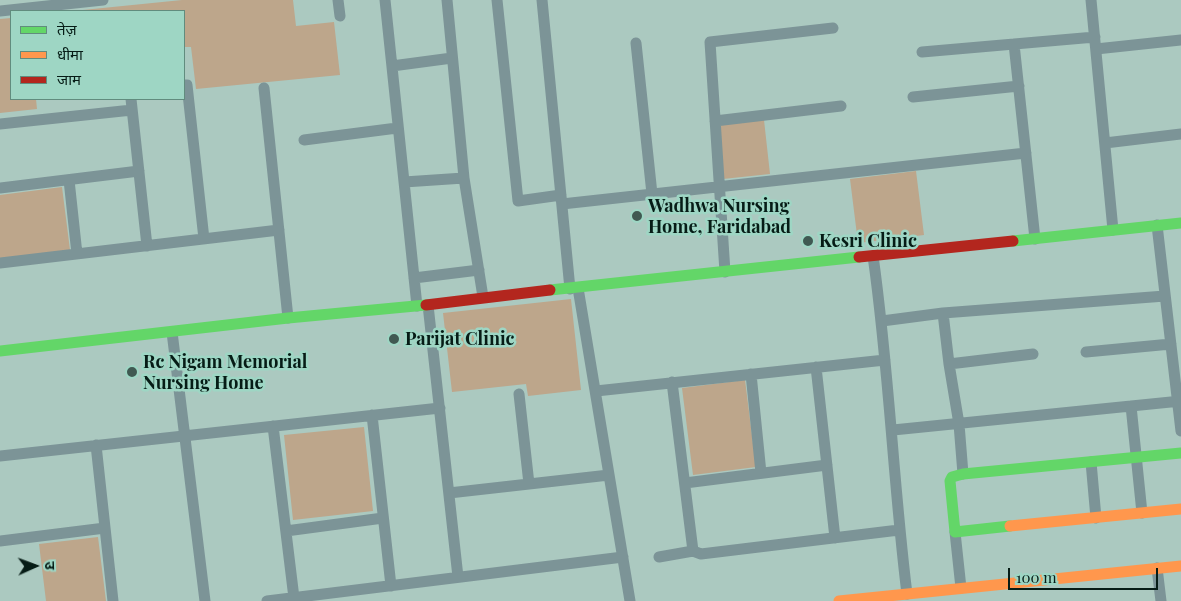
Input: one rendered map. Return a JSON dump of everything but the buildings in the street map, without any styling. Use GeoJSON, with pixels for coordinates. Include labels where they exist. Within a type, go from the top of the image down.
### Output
{"type":"FeatureCollection","features":[{"type":"Feature","properties":{"kind":"street"},"geometry":{"type":"LineString","coordinates":[[12,10],[58,2],[103,0]]}},
{"type":"Feature","properties":{"kind":"street"},"geometry":{"type":"LineString","coordinates":[[338,0],[340,16]]}},
{"type":"Feature","properties":{"kind":"street"},"geometry":{"type":"LineString","coordinates":[[385,0],[414,278],[423,305],[440,408],[458,577]]}},
{"type":"Feature","properties":{"kind":"street"},"geometry":{"type":"LineString","coordinates":[[447,0],[464,178],[483,297]]}},
{"type":"Feature","properties":{"kind":"street"},"geometry":{"type":"LineString","coordinates":[[497,0],[518,201],[652,194],[1026,153]]}},
{"type":"Feature","properties":{"kind":"street"},"geometry":{"type":"LineString","coordinates":[[542,0],[562,200],[574,289],[596,391],[630,601]]}},
{"type":"Feature","properties":{"kind":"street"},"geometry":{"type":"LineString","coordinates":[[1091,0],[1113,230]]}},
{"type":"Feature","properties":{"kind":"street"},"geometry":{"type":"LineString","coordinates":[[725,272],[710,42],[833,28]]}},
{"type":"Feature","properties":{"kind":"street"},"geometry":{"type":"LineString","coordinates":[[922,52],[1014,44],[1181,40]]}},
{"type":"Feature","properties":{"kind":"street"},"geometry":{"type":"LineString","coordinates":[[636,43],[652,194]]}},
{"type":"Feature","properties":{"kind":"street"},"geometry":{"type":"LineString","coordinates":[[1014,44],[1034,239]]}},
{"type":"Feature","properties":{"kind":"street"},"geometry":{"type":"LineString","coordinates":[[392,66],[452,58]]}},
{"type":"Feature","properties":{"kind":"street"},"geometry":{"type":"LineString","coordinates":[[185,85],[187,85],[204,239]]}},
{"type":"Feature","properties":{"kind":"street"},"geometry":{"type":"LineString","coordinates":[[913,97],[1019,86]]}},
{"type":"Feature","properties":{"kind":"street"},"geometry":{"type":"LineString","coordinates":[[264,88],[288,318]]}},
{"type":"Feature","properties":{"kind":"street"},"geometry":{"type":"LineString","coordinates":[[0,124],[132,104],[147,246]]}},
{"type":"Feature","properties":{"kind":"street"},"geometry":{"type":"LineString","coordinates":[[715,121],[841,106]]}},
{"type":"Feature","properties":{"kind":"street"},"geometry":{"type":"LineString","coordinates":[[304,140],[397,128]]}},
{"type":"Feature","properties":{"kind":"street"},"geometry":{"type":"LineString","coordinates":[[1105,143],[1181,134]]}},
{"type":"Feature","properties":{"kind":"street"},"geometry":{"type":"LineString","coordinates":[[0,188],[139,171]]}},
{"type":"Feature","properties":{"kind":"street"},"geometry":{"type":"LineString","coordinates":[[404,182],[464,178]]}},
{"type":"Feature","properties":{"kind":"street"},"geometry":{"type":"LineString","coordinates":[[69,180],[77,254]]}},
{"type":"Feature","properties":{"kind":"street"},"geometry":{"type":"LineString","coordinates":[[0,351],[288,318],[1181,223]]}},
{"type":"Feature","properties":{"kind":"street"},"geometry":{"type":"LineString","coordinates":[[1157,225],[1181,431]]}},
{"type":"Feature","properties":{"kind":"street"},"geometry":{"type":"LineString","coordinates":[[0,264],[279,230]]}},
{"type":"Feature","properties":{"kind":"street"},"geometry":{"type":"LineString","coordinates":[[873,256],[882,321],[899,530],[907,594]]}},
{"type":"Feature","properties":{"kind":"street"},"geometry":{"type":"LineString","coordinates":[[414,278],[479,270]]}},
{"type":"Feature","properties":{"kind":"street"},"geometry":{"type":"LineString","coordinates":[[882,321],[943,313],[1165,296]]}},
{"type":"Feature","properties":{"kind":"street"},"geometry":{"type":"LineString","coordinates":[[943,313],[959,424],[963,474]]}},
{"type":"Feature","properties":{"kind":"street"},"geometry":{"type":"LineString","coordinates":[[172,332],[205,601]]}},
{"type":"Feature","properties":{"kind":"street"},"geometry":{"type":"LineString","coordinates":[[1086,352],[1171,344]]}},
{"type":"Feature","properties":{"kind":"street"},"geometry":{"type":"LineString","coordinates":[[949,364],[1033,354]]}},
{"type":"Feature","properties":{"kind":"street"},"geometry":{"type":"LineString","coordinates":[[596,391],[885,360]]}},
{"type":"Feature","properties":{"kind":"street"},"geometry":{"type":"LineString","coordinates":[[816,367],[835,538]]}},
{"type":"Feature","properties":{"kind":"street"},"geometry":{"type":"LineString","coordinates":[[751,374],[761,473]]}},
{"type":"Feature","properties":{"kind":"street"},"geometry":{"type":"LineString","coordinates":[[672,382],[693,551]]}},
{"type":"Feature","properties":{"kind":"street"},"geometry":{"type":"LineString","coordinates":[[518,394],[529,484]]}},
{"type":"Feature","properties":{"kind":"street"},"geometry":{"type":"LineString","coordinates":[[892,430],[1179,402]]}},
{"type":"Feature","properties":{"kind":"street"},"geometry":{"type":"LineString","coordinates":[[1131,406],[1142,513]]}},
{"type":"Feature","properties":{"kind":"street"},"geometry":{"type":"LineString","coordinates":[[0,456],[440,408]]}},
{"type":"Feature","properties":{"kind":"street"},"geometry":{"type":"LineString","coordinates":[[372,415],[391,586]]}},
{"type":"Feature","properties":{"kind":"street"},"geometry":{"type":"LineString","coordinates":[[273,426],[294,598]]}},
{"type":"Feature","properties":{"kind":"street"},"geometry":{"type":"LineString","coordinates":[[96,445],[113,601]]}},
{"type":"Feature","properties":{"kind":"street"},"geometry":{"type":"LineString","coordinates":[[961,588],[950,481],[952,477],[963,474],[1181,453]]}},
{"type":"Feature","properties":{"kind":"street"},"geometry":{"type":"LineString","coordinates":[[1091,462],[1096,518]]}},
{"type":"Feature","properties":{"kind":"street"},"geometry":{"type":"LineString","coordinates":[[684,483],[827,465]]}},
{"type":"Feature","properties":{"kind":"street"},"geometry":{"type":"LineString","coordinates":[[449,493],[609,475]]}},
{"type":"Feature","properties":{"kind":"street"},"geometry":{"type":"LineString","coordinates":[[955,532],[1181,509]]}},
{"type":"Feature","properties":{"kind":"street"},"geometry":{"type":"LineString","coordinates":[[286,531],[383,518]]}},
{"type":"Feature","properties":{"kind":"street"},"geometry":{"type":"LineString","coordinates":[[0,541],[105,528]]}},
{"type":"Feature","properties":{"kind":"street"},"geometry":{"type":"LineString","coordinates":[[660,557],[693,551],[702,554],[899,530]]}},
{"type":"Feature","properties":{"kind":"street"},"geometry":{"type":"LineString","coordinates":[[268,601],[623,557]]}},
{"type":"Feature","properties":{"kind":"street"},"geometry":{"type":"LineString","coordinates":[[839,601],[1181,566]]}},
{"type":"Feature","properties":{"kind":"street"},"geometry":{"type":"LineString","coordinates":[[1157,568],[1161,601]]}},
{"type":"Feature","properties":{"kind":"shaded area"},"geometry":{"type":"Polygon","coordinates":[[[182,0],[293,0],[296,26],[334,22],[340,75],[196,89],[191,47],[185,47],[185,10],[83,10],[182,0]]]}},
{"type":"Feature","properties":{"kind":"shaded area"},"geometry":{"type":"Polygon","coordinates":[[[10,18],[10,100],[36,100],[37,109],[0,113],[0,19],[10,18]]]}},
{"type":"Feature","properties":{"kind":"shaded area"},"geometry":{"type":"Polygon","coordinates":[[[764,120],[770,174],[723,179],[717,125],[764,120]]]}},
{"type":"Feature","properties":{"kind":"shaded area"},"geometry":{"type":"Polygon","coordinates":[[[916,171],[924,235],[858,243],[850,179],[916,171]]]}},
{"type":"Feature","properties":{"kind":"shaded area"},"geometry":{"type":"Polygon","coordinates":[[[62,187],[70,250],[0,259],[0,195],[62,187]]]}},
{"type":"Feature","properties":{"kind":"shaded area"},"geometry":{"type":"Polygon","coordinates":[[[571,299],[581,390],[528,396],[526,384],[452,392],[443,313],[571,299]]]}},
{"type":"Feature","properties":{"kind":"shaded area"},"geometry":{"type":"Polygon","coordinates":[[[745,380],[756,467],[693,475],[682,388],[745,380]]]}},
{"type":"Feature","properties":{"kind":"shaded area"},"geometry":{"type":"Polygon","coordinates":[[[364,427],[373,511],[293,520],[284,435],[364,427]]]}},
{"type":"Feature","properties":{"kind":"shaded area"},"geometry":{"type":"Polygon","coordinates":[[[98,537],[106,601],[46,601],[39,544],[98,537]]]}},
{"type":"Feature","properties":{"kind":"traffic: fast"},"geometry":{"type":"LineString","coordinates":[[1013,241],[1181,223]]}},
{"type":"Feature","properties":{"kind":"traffic: fast"},"geometry":{"type":"LineString","coordinates":[[550,290],[859,257]]}},
{"type":"Feature","properties":{"kind":"traffic: fast"},"geometry":{"type":"LineString","coordinates":[[0,351],[288,318],[426,305]]}},
{"type":"Feature","properties":{"kind":"traffic: fast"},"geometry":{"type":"LineString","coordinates":[[1010,526],[955,532],[950,481],[952,477],[963,474],[1181,453]]}},
{"type":"Feature","properties":{"kind":"traffic: slow"},"geometry":{"type":"LineString","coordinates":[[1010,526],[1181,509]]}},
{"type":"Feature","properties":{"kind":"traffic: slow"},"geometry":{"type":"LineString","coordinates":[[839,601],[1181,566]]}},
{"type":"Feature","properties":{"kind":"traffic: jam"},"geometry":{"type":"LineString","coordinates":[[859,257],[1013,241]]}},
{"type":"Feature","properties":{"kind":"traffic: jam"},"geometry":{"type":"LineString","coordinates":[[426,305],[550,290]]}},
{"type":"Feature","properties":{"kind":"place","name":"Wadhwa Nursing Home, Faridabad"},"geometry":{"type":"Point","coordinates":[637,216]}},
{"type":"Feature","properties":{"kind":"place","name":"Kesri Clinic"},"geometry":{"type":"Point","coordinates":[808,241]}},
{"type":"Feature","properties":{"kind":"place","name":"Parijat Clinic"},"geometry":{"type":"Point","coordinates":[394,339]}},
{"type":"Feature","properties":{"kind":"place","name":"Rc Nigam Memorial Nursing Home"},"geometry":{"type":"Point","coordinates":[132,372]}}]}
